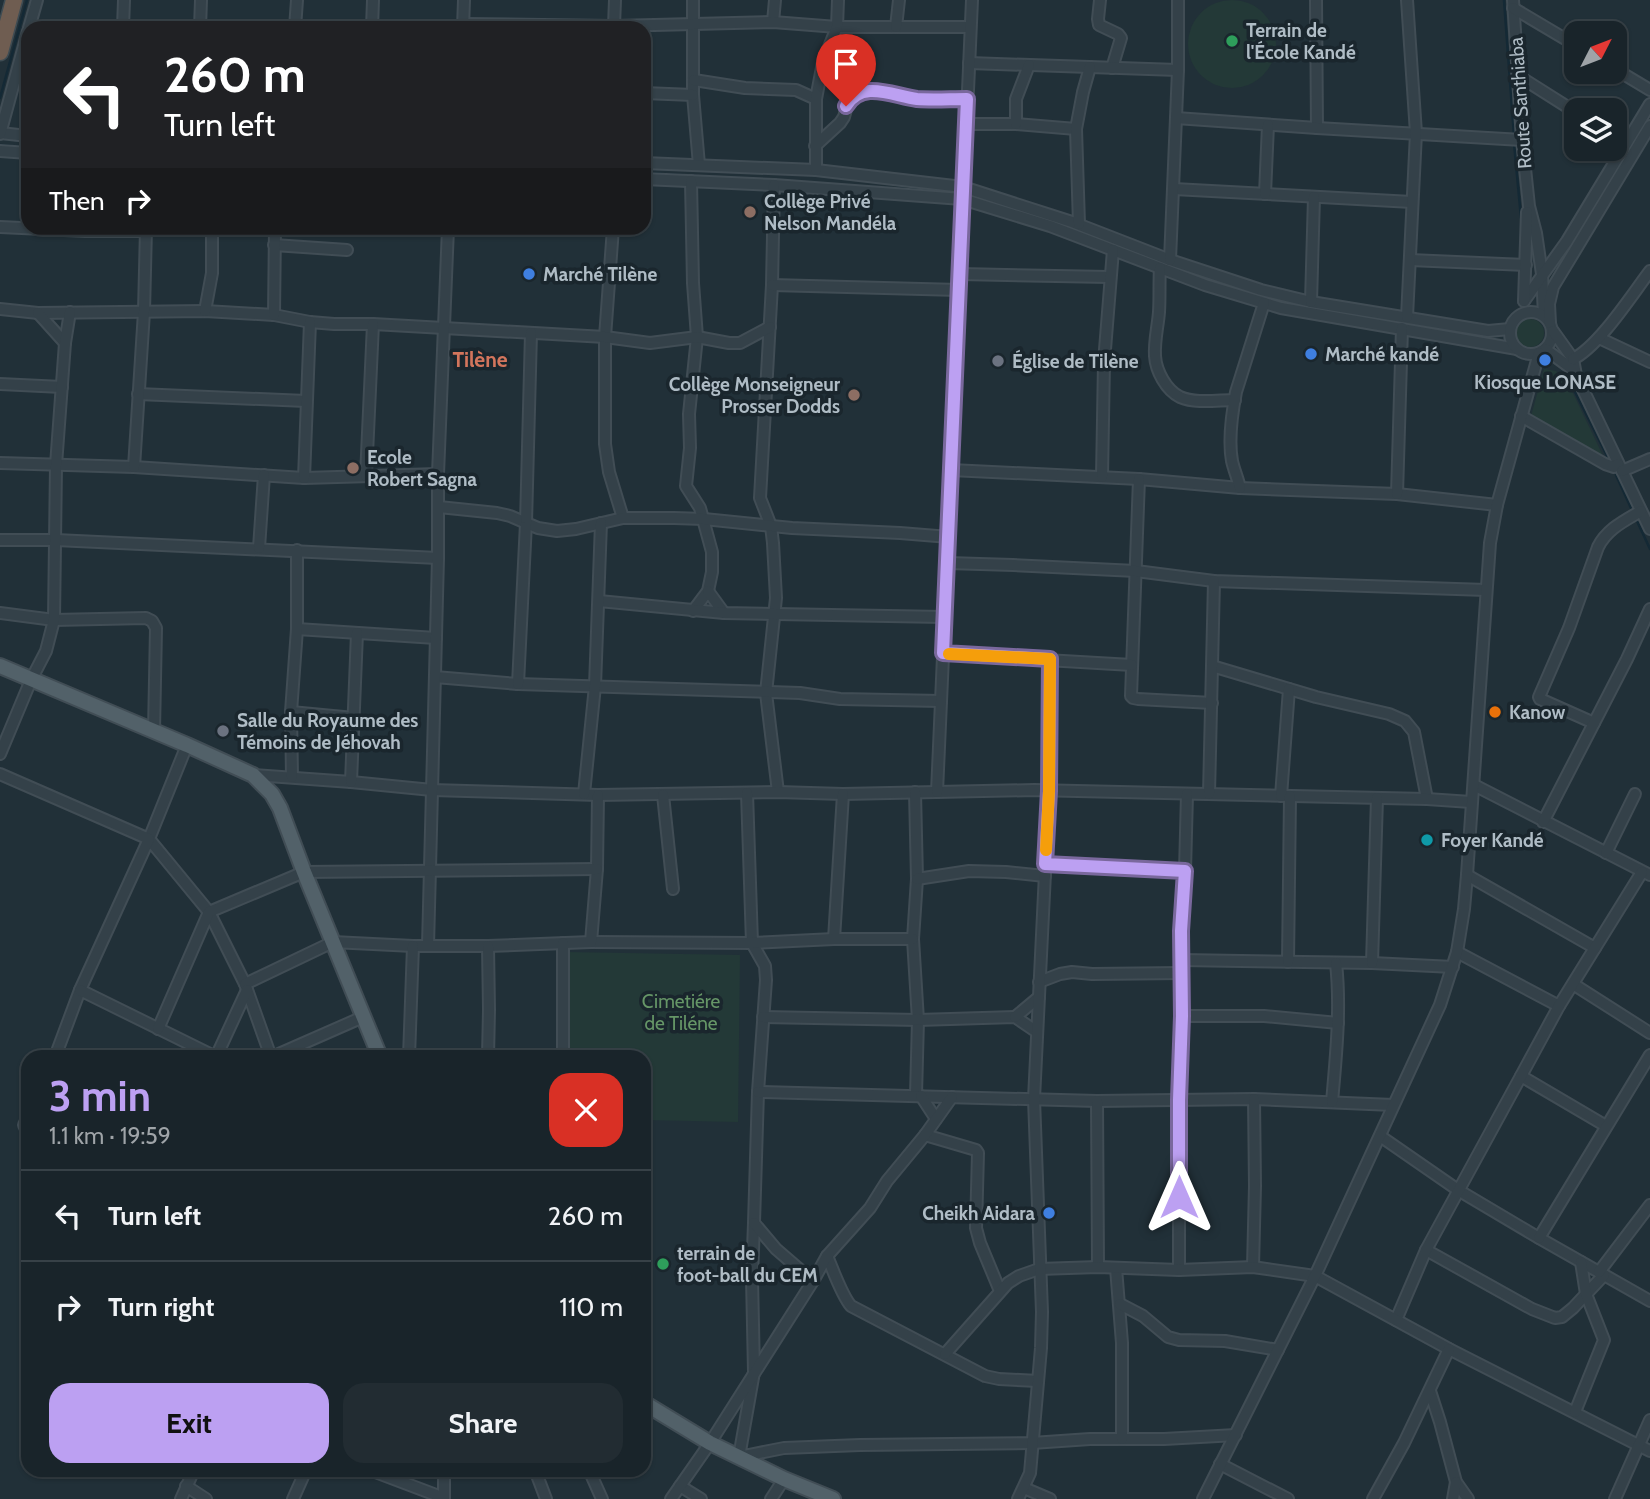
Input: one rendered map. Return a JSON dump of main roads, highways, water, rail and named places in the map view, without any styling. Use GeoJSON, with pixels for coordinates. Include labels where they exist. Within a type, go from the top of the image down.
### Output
{"type":"FeatureCollection","features":[{"type":"Feature","properties":{"kind":"highway"},"geometry":{"type":"LineString","coordinates":[[0,52],[15,0]]}},
{"type":"Feature","properties":{"kind":"main road"},"geometry":{"type":"LineString","coordinates":[[0,666],[253,775],[280,808],[377,1050]]}},
{"type":"Feature","properties":{"kind":"main road"},"geometry":{"type":"LineString","coordinates":[[651,1407],[710,1443],[784,1479],[833,1499]]}},
{"type":"Feature","properties":{"kind":"waterway"},"geometry":{"type":"LineString","coordinates":[[21,21],[27,0]]}},
{"type":"Feature","properties":{"kind":"waterway"},"geometry":{"type":"LineString","coordinates":[[1504,0],[1514,136]]}},
{"type":"Feature","properties":{"kind":"waterway"},"geometry":{"type":"LineString","coordinates":[[0,98],[21,22]]}},
{"type":"Feature","properties":{"kind":"waterway"},"geometry":{"type":"LineString","coordinates":[[1514,143],[1521,218]]}},
{"type":"Feature","properties":{"kind":"waterway"},"geometry":{"type":"LineString","coordinates":[[0,145],[21,147]]}},
{"type":"Feature","properties":{"kind":"waterway"},"geometry":{"type":"LineString","coordinates":[[651,173],[697,176]]}},
{"type":"Feature","properties":{"kind":"waterway"},"geometry":{"type":"LineString","coordinates":[[871,187],[951,192]]}},
{"type":"Feature","properties":{"kind":"waterway"},"geometry":{"type":"LineString","coordinates":[[975,197],[1017,210]]}},
{"type":"Feature","properties":{"kind":"waterway"},"geometry":{"type":"LineString","coordinates":[[1561,262],[1598,201]]}},
{"type":"Feature","properties":{"kind":"waterway"},"geometry":{"type":"LineString","coordinates":[[1184,271],[1224,285]]}},
{"type":"Feature","properties":{"kind":"waterway"},"geometry":{"type":"LineString","coordinates":[[1353,315],[1501,341]]}},
{"type":"Feature","properties":{"kind":"waterway"},"geometry":{"type":"LineString","coordinates":[[1571,384],[1609,460]]}},
{"type":"Feature","properties":{"kind":"waterway"},"geometry":{"type":"LineString","coordinates":[[1616,475],[1631,508]]}},
{"type":"Feature","properties":{"kind":"waterway"},"geometry":{"type":"LineString","coordinates":[[1637,521],[1650,549]]}},
{"type":"Feature","properties":{"kind":"place","name":"Terrain de l'École Kandé"},"geometry":{"type":"Point","coordinates":[1232,41]}},
{"type":"Feature","properties":{"kind":"place","name":"Collège Privé Nelson Mandéla"},"geometry":{"type":"Point","coordinates":[750,212]}},
{"type":"Feature","properties":{"kind":"place","name":"Marché Tilène"},"geometry":{"type":"Point","coordinates":[529,274]}},
{"type":"Feature","properties":{"kind":"place","name":"Marché kandé"},"geometry":{"type":"Point","coordinates":[1311,354]}},
{"type":"Feature","properties":{"kind":"place","name":"Kiosque LONASE"},"geometry":{"type":"Point","coordinates":[1545,360]}},
{"type":"Feature","properties":{"kind":"place","name":"Église de Tilène"},"geometry":{"type":"Point","coordinates":[998,361]}},
{"type":"Feature","properties":{"kind":"place","name":"Collège Monseigneur Prosser Dodds"},"geometry":{"type":"Point","coordinates":[854,395]}},
{"type":"Feature","properties":{"kind":"place","name":"Ecole Robert Sagna"},"geometry":{"type":"Point","coordinates":[353,468]}},
{"type":"Feature","properties":{"kind":"place","name":"Kanow"},"geometry":{"type":"Point","coordinates":[1495,712]}},
{"type":"Feature","properties":{"kind":"place","name":"Salle du Royaume des Témoins de Jéhovah"},"geometry":{"type":"Point","coordinates":[223,731]}},
{"type":"Feature","properties":{"kind":"place","name":"Foyer Kandé"},"geometry":{"type":"Point","coordinates":[1427,840]}},
{"type":"Feature","properties":{"kind":"place","name":"Cheikh Aidara"},"geometry":{"type":"Point","coordinates":[1049,1213]}},
{"type":"Feature","properties":{"kind":"place","name":"terrain de foot-ball du CEM"},"geometry":{"type":"Point","coordinates":[663,1264]}},
{"type":"Feature","properties":{"kind":"district","name":"Tilène"},"geometry":{"type":"Point","coordinates":[480,360]}},
{"type":"Feature","properties":{"kind":"park label","name":"Cimetiére de Tiléne"},"geometry":{"type":"Point","coordinates":[681,1012]}}]}
